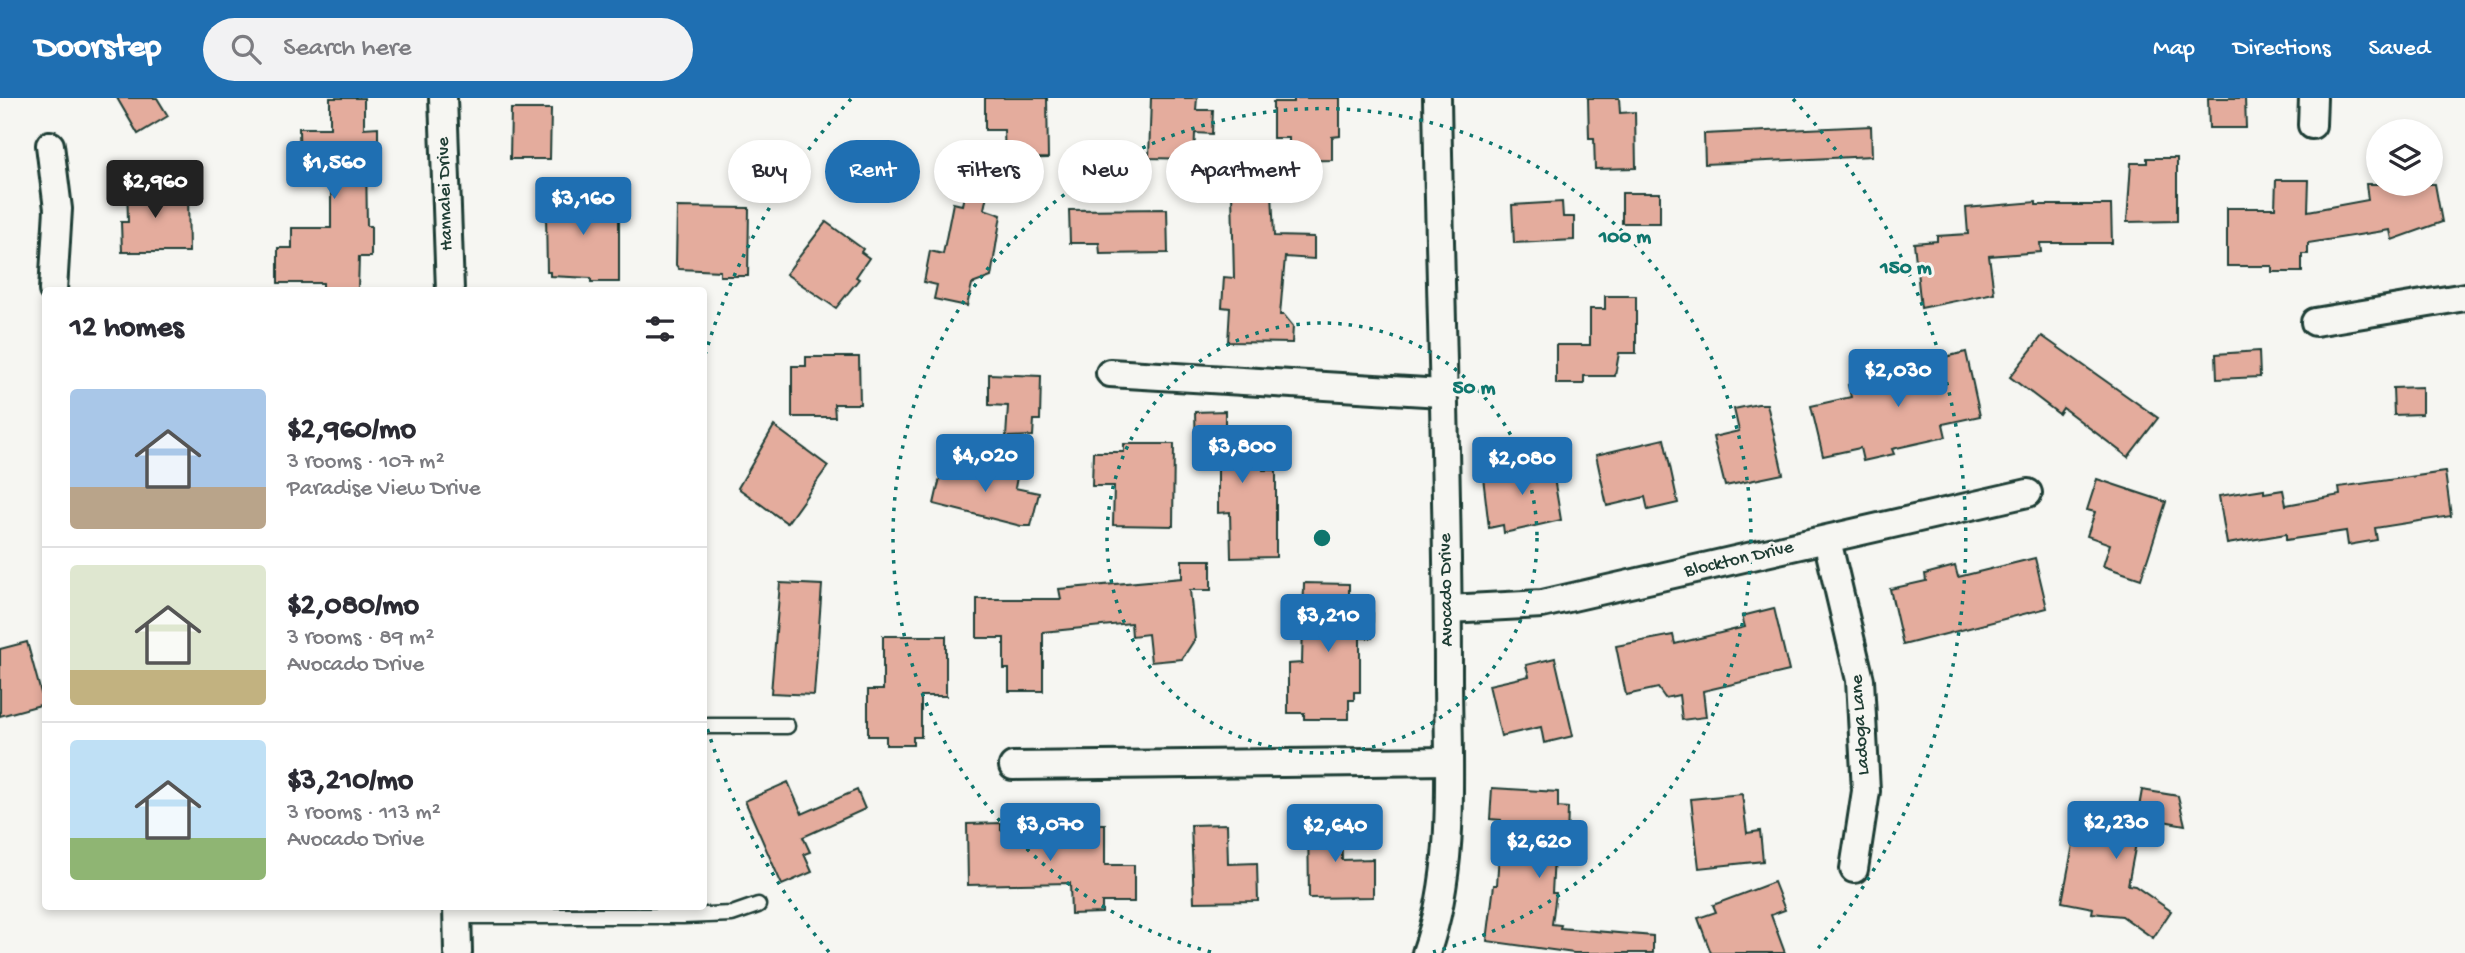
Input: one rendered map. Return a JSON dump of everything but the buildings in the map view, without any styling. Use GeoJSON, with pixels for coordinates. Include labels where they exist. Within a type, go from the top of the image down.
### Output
{"type":"FeatureCollection","features":[{"type":"Feature","properties":{"kind":"street","name":"Hannalei Drive"},"geometry":{"type":"LineString","coordinates":[[443,98],[450,287]]}},
{"type":"Feature","properties":{"kind":"street","name":"Avocado Drive"},"geometry":{"type":"LineString","coordinates":[[1426,953],[1435,928],[1448,831],[1448,609],[1437,98]]}},
{"type":"Feature","properties":{"kind":"street"},"geometry":{"type":"LineString","coordinates":[[2312,125],[2313,98]]}},
{"type":"Feature","properties":{"kind":"street"},"geometry":{"type":"LineString","coordinates":[[50,145],[58,209],[53,287]]}},
{"type":"Feature","properties":{"kind":"street"},"geometry":{"type":"LineString","coordinates":[[2315,322],[2465,297]]}},
{"type":"Feature","properties":{"kind":"street"},"geometry":{"type":"LineString","coordinates":[[1110,373],[1442,393]]}},
{"type":"Feature","properties":{"kind":"street","name":"Blockton Drive"},"geometry":{"type":"LineString","coordinates":[[1448,609],[1542,604],[2028,493]]}},
{"type":"Feature","properties":{"kind":"street","name":"Ladoga Lane"},"geometry":{"type":"LineString","coordinates":[[1827,540],[1860,680],[1866,791],[1854,869]]}},
{"type":"Feature","properties":{"kind":"street"},"geometry":{"type":"LineString","coordinates":[[1013,766],[1448,761]]}},
{"type":"Feature","properties":{"kind":"street"},"geometry":{"type":"LineString","coordinates":[[457,911],[458,953]]}},
{"type":"Feature","properties":{"kind":"lane"},"geometry":{"type":"LineString","coordinates":[[707,726],[787,726]]}},
{"type":"Feature","properties":{"kind":"lane"},"geometry":{"type":"LineString","coordinates":[[457,911],[682,916],[732,914],[758,905]]}}]}
